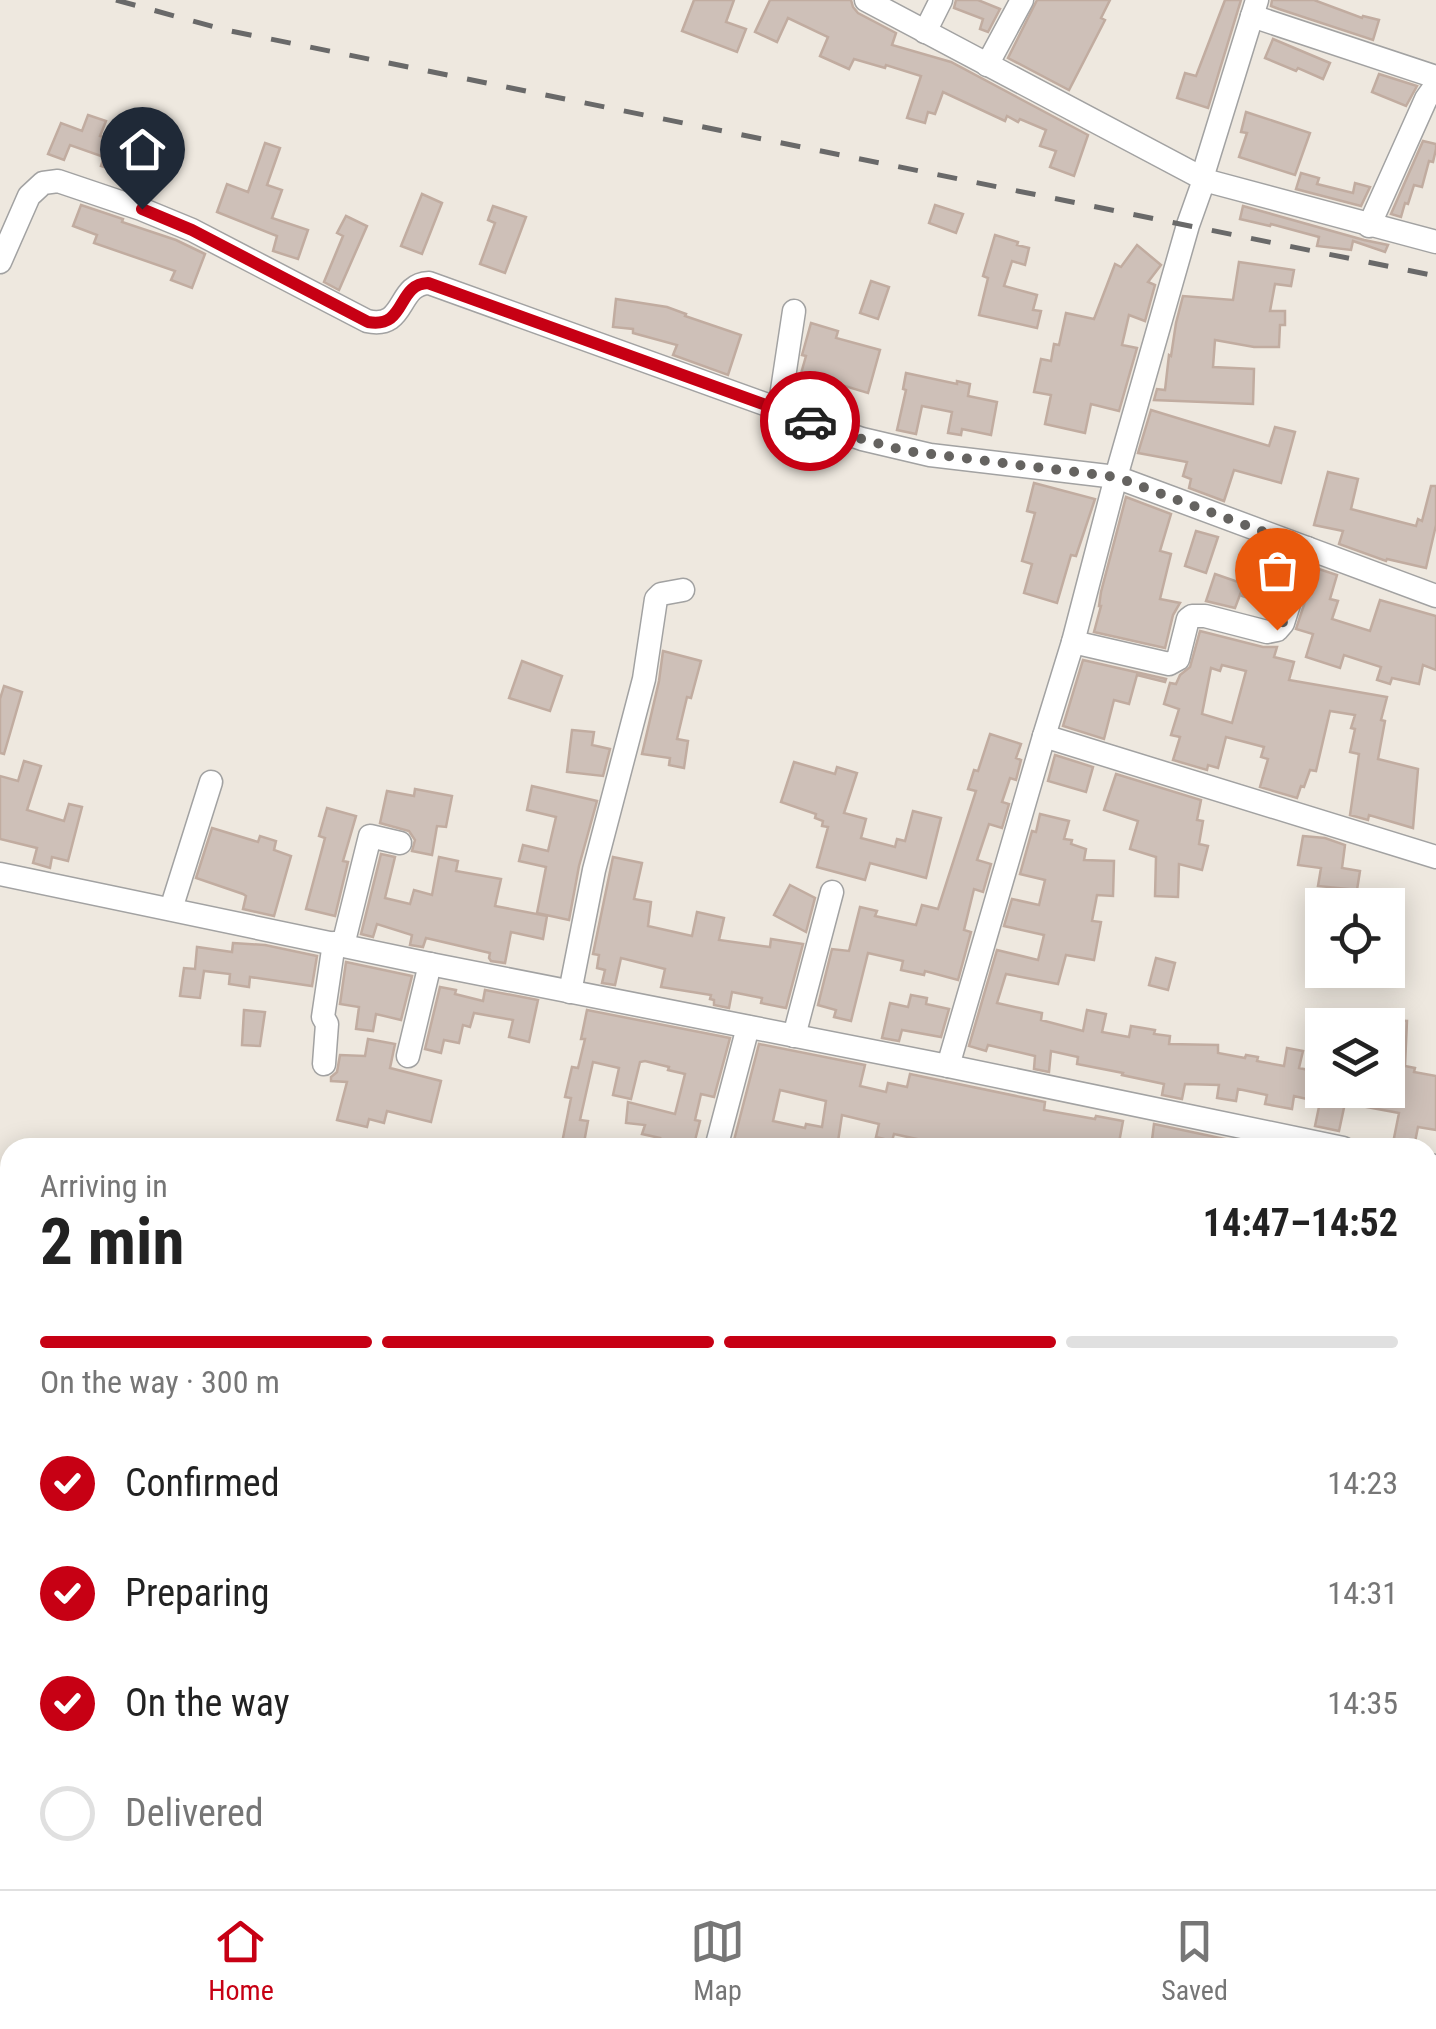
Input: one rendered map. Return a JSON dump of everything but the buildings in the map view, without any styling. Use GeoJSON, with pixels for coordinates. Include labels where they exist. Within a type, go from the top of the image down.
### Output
{"type":"FeatureCollection","features":[{"type":"Feature","properties":{"kind":"street"},"geometry":{"type":"LineString","coordinates":[[866,0],[1203,179],[1436,242]]}},
{"type":"Feature","properties":{"kind":"street"},"geometry":{"type":"LineString","coordinates":[[926,32],[942,0]]}},
{"type":"Feature","properties":{"kind":"street"},"geometry":{"type":"LineString","coordinates":[[987,65],[1022,0]]}},
{"type":"Feature","properties":{"kind":"street"},"geometry":{"type":"LineString","coordinates":[[948,1066],[1073,642],[1188,225],[1255,8],[1436,76]]}},
{"type":"Feature","properties":{"kind":"street"},"geometry":{"type":"LineString","coordinates":[[1368,226],[1436,84]]}},
{"type":"Feature","properties":{"kind":"street"},"geometry":{"type":"LineString","coordinates":[[0,262],[29,196],[43,183],[58,182],[192,230],[368,322],[392,318],[411,288],[428,283],[862,439],[906,451],[1116,477],[1436,596]]}},
{"type":"Feature","properties":{"kind":"street"},"geometry":{"type":"LineString","coordinates":[[780,410],[794,311]]}},
{"type":"Feature","properties":{"kind":"street"},"geometry":{"type":"LineString","coordinates":[[1073,642],[1169,664],[1178,659],[1192,616],[1268,632],[1277,630],[1307,548]]}},
{"type":"Feature","properties":{"kind":"street"},"geometry":{"type":"LineString","coordinates":[[570,992],[594,870],[644,680],[656,598],[684,590]]}},
{"type":"Feature","properties":{"kind":"street"},"geometry":{"type":"LineString","coordinates":[[1044,736],[1436,858]]}},
{"type":"Feature","properties":{"kind":"street"},"geometry":{"type":"LineString","coordinates":[[171,909],[211,782]]}},
{"type":"Feature","properties":{"kind":"street"},"geometry":{"type":"LineString","coordinates":[[324,1064],[328,1024],[322,1017],[338,944],[370,836],[400,844]]}},
{"type":"Feature","properties":{"kind":"street"},"geometry":{"type":"LineString","coordinates":[[0,874],[1295,1138]]}},
{"type":"Feature","properties":{"kind":"street"},"geometry":{"type":"LineString","coordinates":[[794,1036],[832,892]]}},
{"type":"Feature","properties":{"kind":"street"},"geometry":{"type":"LineString","coordinates":[[408,1056],[430,964]]}},
{"type":"Feature","properties":{"kind":"street"},"geometry":{"type":"LineString","coordinates":[[719,1138],[748,1028]]}},
{"type":"Feature","properties":{"kind":"railway"},"geometry":{"type":"LineString","coordinates":[[116,0],[226,30],[1436,276]]}},
{"type":"Feature","properties":{"kind":"way so far"},"geometry":{"type":"LineString","coordinates":[[810,421],[906,451],[1116,477],[1307,548],[1277,630]]}},
{"type":"Feature","properties":{"kind":"route"},"geometry":{"type":"LineString","coordinates":[[142,209],[192,230],[368,322],[392,318],[411,288],[428,283],[810,421]]}}]}
